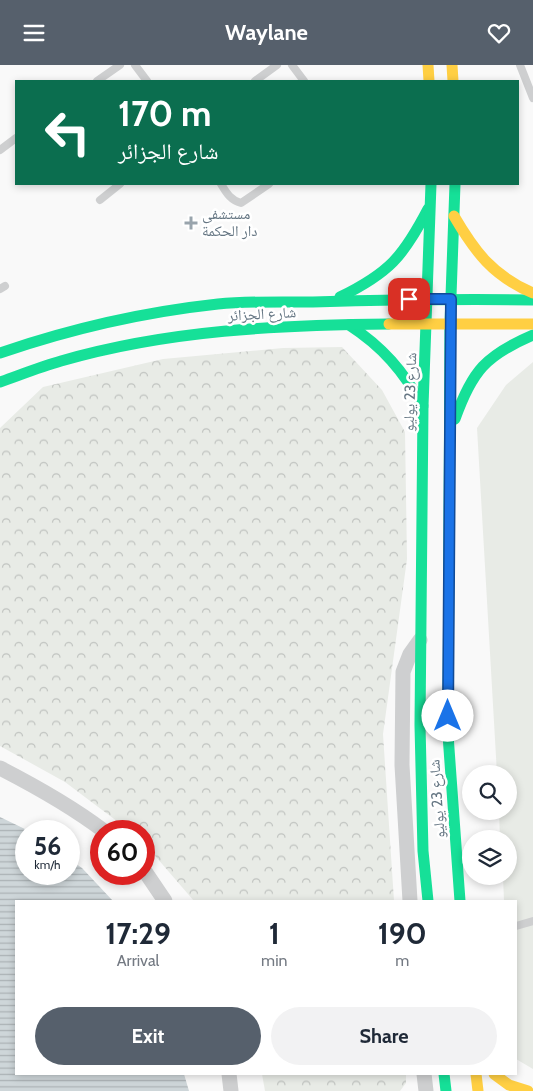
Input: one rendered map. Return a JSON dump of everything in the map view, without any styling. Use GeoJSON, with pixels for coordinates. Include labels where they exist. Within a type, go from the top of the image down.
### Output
{"type":"FeatureCollection","features":[{"type":"Feature","properties":{"kind":"main road"},"geometry":{"type":"LineString","coordinates":[[428,65],[429,80]]}},
{"type":"Feature","properties":{"kind":"main road"},"geometry":{"type":"LineString","coordinates":[[452,65],[453,80]]}},
{"type":"Feature","properties":{"kind":"main road","name":"شارع 23 يوليو"},"geometry":{"type":"LineString","coordinates":[[428,900],[423,851],[421,771],[423,406],[431,185]]}},
{"type":"Feature","properties":{"kind":"main road","name":"شارع 23 يوليو"},"geometry":{"type":"LineString","coordinates":[[454,185],[450,324],[448,735],[460,900]]}},
{"type":"Feature","properties":{"kind":"main road"},"geometry":{"type":"LineString","coordinates":[[333,301],[365,286],[387,270],[407,247],[430,205]]}},
{"type":"Feature","properties":{"kind":"main road"},"geometry":{"type":"LineString","coordinates":[[454,216],[470,245],[486,264],[506,280],[533,293]]}},
{"type":"Feature","properties":{"kind":"main road","name":"شارع الجزائر"},"geometry":{"type":"LineString","coordinates":[[0,353],[43,338],[158,312],[239,302],[428,299],[533,301]]}},
{"type":"Feature","properties":{"kind":"main road","name":"شارع الجزائر"},"geometry":{"type":"LineString","coordinates":[[0,382],[60,361],[128,345],[194,334],[272,326],[427,323],[533,324]]}},
{"type":"Feature","properties":{"kind":"main road"},"geometry":{"type":"LineString","coordinates":[[350,325],[376,342],[392,358],[408,380],[423,406]]}},
{"type":"Feature","properties":{"kind":"main road"},"geometry":{"type":"LineString","coordinates":[[450,435],[467,387],[481,366],[491,356],[510,343],[533,335]]}},
{"type":"Feature","properties":{"kind":"main road"},"geometry":{"type":"LineString","coordinates":[[444,1075],[446,1091]]}},
{"type":"Feature","properties":{"kind":"main road"},"geometry":{"type":"LineString","coordinates":[[476,1075],[478,1091]]}},
{"type":"Feature","properties":{"kind":"main road"},"geometry":{"type":"LineString","coordinates":[[495,1075],[509,1085],[528,1091]]}},
{"type":"Feature","properties":{"kind":"street"},"geometry":{"type":"LineString","coordinates":[[410,900],[402,765],[403,672],[410,654],[422,639]]}},
{"type":"Feature","properties":{"kind":"street"},"geometry":{"type":"LineString","coordinates":[[0,768],[40,788],[90,821]]}},
{"type":"Feature","properties":{"kind":"street"},"geometry":{"type":"LineString","coordinates":[[154,885],[164,900]]}},
{"type":"Feature","properties":{"kind":"street"},"geometry":{"type":"LineString","coordinates":[[229,1075],[231,1091]]}},
{"type":"Feature","properties":{"kind":"street"},"geometry":{"type":"LineString","coordinates":[[424,1075],[426,1091]]}},
{"type":"Feature","properties":{"kind":"lane"},"geometry":{"type":"LineString","coordinates":[[98,80],[120,65]]}},
{"type":"Feature","properties":{"kind":"lane"},"geometry":{"type":"LineString","coordinates":[[135,65],[146,80]]}},
{"type":"Feature","properties":{"kind":"lane"},"geometry":{"type":"LineString","coordinates":[[256,80],[277,65]]}},
{"type":"Feature","properties":{"kind":"lane"},"geometry":{"type":"LineString","coordinates":[[292,65],[303,80]]}},
{"type":"Feature","properties":{"kind":"lane"},"geometry":{"type":"LineString","coordinates":[[520,65],[533,98]]}},
{"type":"Feature","properties":{"kind":"lane"},"geometry":{"type":"LineString","coordinates":[[0,150],[15,139]]}},
{"type":"Feature","properties":{"kind":"lane"},"geometry":{"type":"LineString","coordinates":[[100,200],[119,185]]}},
{"type":"Feature","properties":{"kind":"lane"},"geometry":{"type":"LineString","coordinates":[[222,185],[230,197],[240,203],[267,185]]}},
{"type":"Feature","properties":{"kind":"lane"},"geometry":{"type":"LineString","coordinates":[[517,925],[533,921]]}},
{"type":"Feature","properties":{"kind":"green space"},"geometry":{"type":"Polygon","coordinates":[[[342,347],[382,390],[405,432],[407,559],[383,734],[394,900],[193,900],[155,856],[155,820],[115,820],[65,782],[0,746],[0,428],[43,387],[163,359],[283,348],[342,347]]]}},
{"type":"Feature","properties":{"kind":"green space"},"geometry":{"type":"Polygon","coordinates":[[[533,362],[533,1069],[517,1060],[517,900],[504,900],[503,885],[517,885],[517,830],[500,830],[499,820],[517,820],[517,765],[496,765],[477,428],[506,385],[533,362]]]}},
{"type":"Feature","properties":{"kind":"green space"},"geometry":{"type":"Polygon","coordinates":[[[262,1075],[406,1075],[406,1083],[400,1091],[265,1091],[262,1075]]]}},
{"type":"Feature","properties":{"kind":"shaded area"},"geometry":{"type":"Polygon","coordinates":[[[0,817],[15,824],[15,885],[80,885],[80,867],[90,877],[90,885],[98,885],[112,900],[15,900],[15,1075],[184,1075],[189,1091],[0,1091],[0,817]]]}},
{"type":"Feature","properties":{"kind":"traffic: fast"},"geometry":{"type":"LineString","coordinates":[[428,900],[423,851],[420,725],[423,406],[431,185]]}},
{"type":"Feature","properties":{"kind":"traffic: fast"},"geometry":{"type":"LineString","coordinates":[[455,185],[450,324],[448,735],[460,900]]}},
{"type":"Feature","properties":{"kind":"traffic: fast"},"geometry":{"type":"LineString","coordinates":[[340,297],[371,280],[393,262],[411,240],[428,209]]}},
{"type":"Feature","properties":{"kind":"traffic: fast"},"geometry":{"type":"LineString","coordinates":[[0,353],[53,336],[108,322],[190,307],[218,304],[395,300],[533,300]]}},
{"type":"Feature","properties":{"kind":"traffic: fast"},"geometry":{"type":"LineString","coordinates":[[0,382],[53,363],[142,342],[224,331],[265,328],[389,324]]}},
{"type":"Feature","properties":{"kind":"traffic: fast"},"geometry":{"type":"LineString","coordinates":[[349,325],[382,351],[400,371],[423,406]]}},
{"type":"Feature","properties":{"kind":"traffic: fast"},"geometry":{"type":"LineString","coordinates":[[455,419],[468,388],[483,367],[503,350],[533,335]]}},
{"type":"Feature","properties":{"kind":"traffic: fast"},"geometry":{"type":"LineString","coordinates":[[444,1075],[446,1091]]}},
{"type":"Feature","properties":{"kind":"traffic: slow"},"geometry":{"type":"LineString","coordinates":[[428,65],[429,80]]}},
{"type":"Feature","properties":{"kind":"traffic: slow"},"geometry":{"type":"LineString","coordinates":[[452,65],[453,80]]}},
{"type":"Feature","properties":{"kind":"traffic: slow"},"geometry":{"type":"LineString","coordinates":[[454,216],[486,262],[507,279],[533,293]]}},
{"type":"Feature","properties":{"kind":"traffic: slow"},"geometry":{"type":"LineString","coordinates":[[389,324],[533,324]]}},
{"type":"Feature","properties":{"kind":"traffic: slow"},"geometry":{"type":"LineString","coordinates":[[476,1075],[478,1091]]}},
{"type":"Feature","properties":{"kind":"traffic: slow"},"geometry":{"type":"LineString","coordinates":[[495,1075],[509,1085],[528,1091]]}},
{"type":"Feature","properties":{"kind":"place","name":"مستشفى دار الحكمة"},"geometry":{"type":"Point","coordinates":[191,223]}},
{"type":"Feature","properties":{"kind":"route"},"geometry":{"type":"LineString","coordinates":[[409,299],[451,299],[448,716]]}}]}
